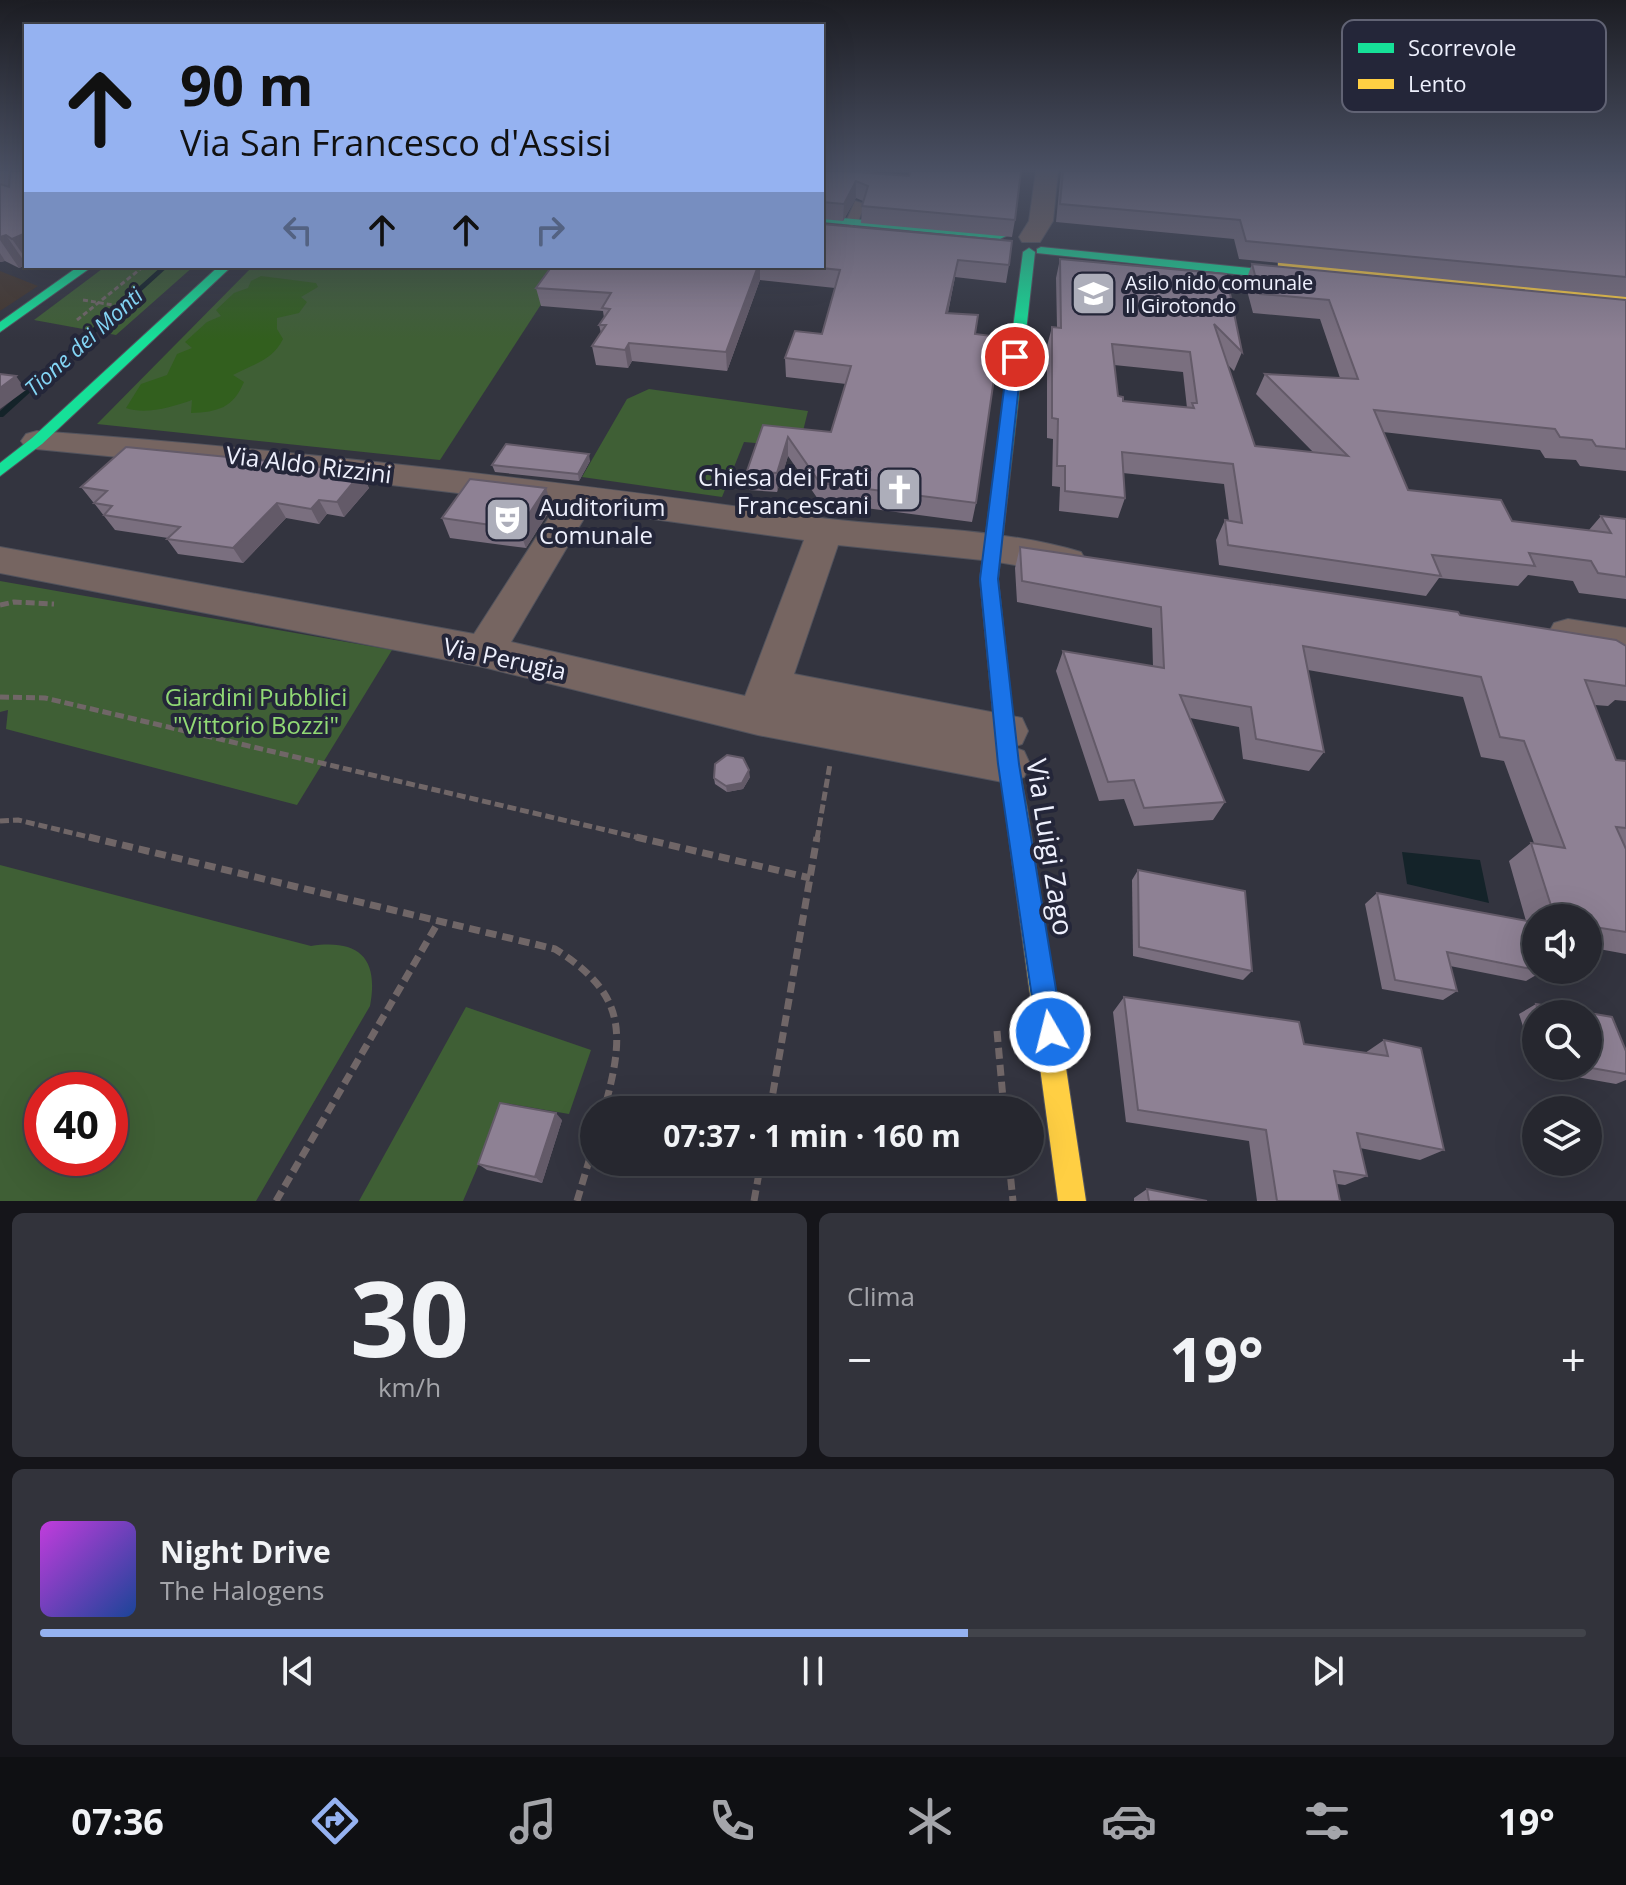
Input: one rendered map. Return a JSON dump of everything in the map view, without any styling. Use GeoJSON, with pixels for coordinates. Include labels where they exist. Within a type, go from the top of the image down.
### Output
{"type":"FeatureCollection","features":[{"type":"Feature","properties":{"kind":"street"},"geometry":{"type":"LineString","coordinates":[[891,227],[1029,245],[1626,309]]}},
{"type":"Feature","properties":{"kind":"street"},"geometry":{"type":"LineString","coordinates":[[1029,245],[1038,227]]}},
{"type":"Feature","properties":{"kind":"street"},"geometry":{"type":"LineString","coordinates":[[824,230],[1029,245],[1626,298]]}},
{"type":"Feature","properties":{"kind":"street","name":"Via Luigi Zago"},"geometry":{"type":"LineString","coordinates":[[1029,245],[989,579],[1008,747],[1072,1201]]}},
{"type":"Feature","properties":{"kind":"street"},"geometry":{"type":"LineString","coordinates":[[0,328],[84,268]]}},
{"type":"Feature","properties":{"kind":"street"},"geometry":{"type":"LineString","coordinates":[[0,471],[37,441],[224,268]]}},
{"type":"Feature","properties":{"kind":"street","name":"Via Aldo Rizzini"},"geometry":{"type":"LineString","coordinates":[[37,441],[212,453],[581,495],[825,531],[992,548],[1104,566]]}},
{"type":"Feature","properties":{"kind":"street"},"geometry":{"type":"LineString","coordinates":[[483,651],[509,615],[581,495]]}},
{"type":"Feature","properties":{"kind":"street"},"geometry":{"type":"LineString","coordinates":[[763,701],[825,531]]}},
{"type":"Feature","properties":{"kind":"street","name":"Via Perugia"},"geometry":{"type":"LineString","coordinates":[[0,560],[1008,747]]}},
{"type":"Feature","properties":{"kind":"street"},"geometry":{"type":"LineString","coordinates":[[1538,630],[1622,649]]}},
{"type":"Feature","properties":{"kind":"path"},"geometry":{"type":"LineString","coordinates":[[77,320],[142,268]]}},
{"type":"Feature","properties":{"kind":"path"},"geometry":{"type":"LineString","coordinates":[[77,299],[133,309]]}},
{"type":"Feature","properties":{"kind":"path"},"geometry":{"type":"LineString","coordinates":[[0,605],[14,602],[58,604]]}},
{"type":"Feature","properties":{"kind":"path"},"geometry":{"type":"LineString","coordinates":[[0,697],[45,698],[810,878]]}},
{"type":"Feature","properties":{"kind":"path"},"geometry":{"type":"LineString","coordinates":[[772,1096],[833,751]]}},
{"type":"Feature","properties":{"kind":"path"},"geometry":{"type":"LineString","coordinates":[[0,821],[18,820],[555,949],[580,962],[600,983],[618,1020],[618,1064],[608,1096]]}},
{"type":"Feature","properties":{"kind":"path"},"geometry":{"type":"LineString","coordinates":[[276,1201],[439,921]]}},
{"type":"Feature","properties":{"kind":"path"},"geometry":{"type":"LineString","coordinates":[[577,1201],[584,1176]]}},
{"type":"Feature","properties":{"kind":"path"},"geometry":{"type":"LineString","coordinates":[[754,1201],[758,1176]]}},
{"type":"Feature","properties":{"kind":"path"},"geometry":{"type":"LineString","coordinates":[[1010,1176],[1013,1201]]}},
{"type":"Feature","properties":{"kind":"shaded area"},"geometry":{"type":"Polygon","coordinates":[[[0,271],[38,286],[0,311],[0,271]]]}},
{"type":"Feature","properties":{"kind":"shaded area"},"geometry":{"type":"Polygon","coordinates":[[[1402,852],[1480,860],[1489,903],[1407,884],[1402,852]]]}},
{"type":"Feature","properties":{"kind":"green space"},"geometry":{"type":"Polygon","coordinates":[[[103,268],[192,268],[116,335],[34,320],[103,268]]]}},
{"type":"Feature","properties":{"kind":"green space"},"geometry":{"type":"Polygon","coordinates":[[[251,268],[565,268],[440,460],[97,424],[251,268]]]}},
{"type":"Feature","properties":{"kind":"green space"},"geometry":{"type":"Polygon","coordinates":[[[261,276],[316,283],[318,287],[301,297],[307,302],[299,313],[277,318],[277,329],[283,339],[279,346],[261,361],[233,375],[244,382],[230,403],[217,410],[191,413],[192,400],[150,410],[126,408],[141,384],[167,375],[177,354],[192,348],[185,342],[207,322],[221,316],[216,310],[234,293],[248,288],[251,281],[261,276]]]}},
{"type":"Feature","properties":{"kind":"green space"},"geometry":{"type":"Polygon","coordinates":[[[649,389],[808,411],[799,447],[744,442],[722,497],[582,477],[627,399],[649,389]]]}},
{"type":"Feature","properties":{"kind":"green space","name":"Giardini Pubblici \"Vittorio Bozzi\""},"geometry":{"type":"Polygon","coordinates":[[[0,581],[392,650],[297,805],[6,729],[8,710],[0,712],[0,581]]]}},
{"type":"Feature","properties":{"kind":"green space"},"geometry":{"type":"Polygon","coordinates":[[[0,865],[311,946],[342,946],[362,955],[371,975],[370,1006],[256,1201],[0,1201],[0,865]]]}},
{"type":"Feature","properties":{"kind":"green space"},"geometry":{"type":"Polygon","coordinates":[[[466,1007],[591,1050],[569,1114],[505,1103],[463,1201],[359,1201],[466,1007]]]}},
{"type":"Feature","properties":{"kind":"building"},"geometry":{"type":"Polygon","coordinates":[[[0,227],[24,227],[24,234],[12,239],[6,235],[0,237],[0,227]]]}},
{"type":"Feature","properties":{"kind":"building"},"geometry":{"type":"Polygon","coordinates":[[[824,227],[1012,241],[1009,265],[958,260],[946,313],[978,315],[975,334],[1000,337],[976,503],[820,483],[788,437],[777,473],[747,471],[763,425],[831,432],[851,366],[785,358],[795,331],[822,334],[840,270],[820,268],[824,268],[824,227]]]}},
{"type":"Feature","properties":{"kind":"building"},"geometry":{"type":"Polygon","coordinates":[[[1242,227],[1626,227],[1626,277],[1246,241],[1242,227]]]}},
{"type":"Feature","properties":{"kind":"building"},"geometry":{"type":"Polygon","coordinates":[[[1060,259],[1226,274],[1242,352],[1214,324],[1255,446],[1348,456],[1265,374],[1358,379],[1329,300],[1260,294],[1252,264],[1626,300],[1626,449],[1596,446],[1592,440],[1560,437],[1555,429],[1374,410],[1408,490],[1501,500],[1512,521],[1611,533],[1601,516],[1626,519],[1626,577],[1598,573],[1591,561],[1529,553],[1535,566],[1432,555],[1441,576],[1228,545],[1225,520],[1242,523],[1233,464],[1122,452],[1125,498],[1065,491],[1065,466],[1057,466],[1058,419],[1052,418],[1052,327],[1061,328],[1060,259]],[[1112,344],[1118,396],[1123,397],[1123,401],[1194,408],[1192,403],[1197,403],[1190,352],[1112,344]]]}},
{"type":"Feature","properties":{"kind":"building"},"geometry":{"type":"Polygon","coordinates":[[[551,268],[757,268],[726,352],[629,343],[625,350],[592,346],[606,325],[599,325],[610,309],[602,308],[611,293],[536,288],[551,268]]]}},
{"type":"Feature","properties":{"kind":"building"},"geometry":{"type":"Polygon","coordinates":[[[0,374],[16,376],[0,388],[0,374]]]}},
{"type":"Feature","properties":{"kind":"building"},"geometry":{"type":"Polygon","coordinates":[[[506,444],[589,454],[578,474],[492,465],[506,444]]]}},
{"type":"Feature","properties":{"kind":"building"},"geometry":{"type":"Polygon","coordinates":[[[126,447],[361,473],[337,502],[319,500],[311,509],[277,503],[233,548],[167,539],[180,527],[104,515],[112,506],[94,503],[107,491],[81,487],[126,447]]]}},
{"type":"Feature","properties":{"kind":"building"},"geometry":{"type":"Polygon","coordinates":[[[470,479],[546,488],[519,529],[442,518],[470,479]]]}},
{"type":"Feature","properties":{"kind":"building"},"geometry":{"type":"Polygon","coordinates":[[[1020,547],[1458,612],[1460,615],[1616,640],[1626,646],[1626,686],[1585,680],[1616,760],[1626,761],[1626,828],[1616,827],[1626,849],[1626,932],[1602,928],[1602,904],[1551,904],[1531,843],[1565,848],[1524,741],[1500,737],[1481,677],[1303,646],[1324,752],[1256,739],[1251,707],[1180,695],[1225,802],[1144,808],[1134,780],[1108,782],[1063,651],[1164,668],[1161,607],[1022,581],[1020,547]]]}},
{"type":"Feature","properties":{"kind":"building"},"geometry":{"type":"Polygon","coordinates":[[[727,755],[743,758],[749,770],[742,783],[726,786],[714,778],[715,764],[727,755]]]}},
{"type":"Feature","properties":{"kind":"building"},"geometry":{"type":"Polygon","coordinates":[[[1138,870],[1245,891],[1252,971],[1139,947],[1138,870]]]}},
{"type":"Feature","properties":{"kind":"building"},"geometry":{"type":"Polygon","coordinates":[[[1377,893],[1522,920],[1522,967],[1447,952],[1457,991],[1395,980],[1377,893]]]}},
{"type":"Feature","properties":{"kind":"building"},"geometry":{"type":"Polygon","coordinates":[[[1124,997],[1299,1022],[1304,1044],[1388,1056],[1384,1040],[1421,1048],[1444,1150],[1357,1133],[1367,1176],[1334,1171],[1340,1201],[1277,1201],[1266,1130],[1138,1110],[1124,997]]]}},
{"type":"Feature","properties":{"kind":"building"},"geometry":{"type":"Polygon","coordinates":[[[1602,1015],[1612,1017],[1626,1051],[1626,1074],[1602,1070],[1602,1015]]]}},
{"type":"Feature","properties":{"kind":"building"},"geometry":{"type":"Polygon","coordinates":[[[500,1103],[556,1113],[535,1177],[478,1164],[500,1103]]]}},
{"type":"Feature","properties":{"kind":"building"},"geometry":{"type":"Polygon","coordinates":[[[1147,1189],[1207,1201],[1149,1201],[1147,1189]]]}},
{"type":"Feature","properties":{"kind":"waterway","name":"Tione dei Monti"},"geometry":{"type":"LineString","coordinates":[[0,415],[164,268]]}},
{"type":"Feature","properties":{"kind":"traffic: fast"},"geometry":{"type":"LineString","coordinates":[[906,227],[1000,236]]}},
{"type":"Feature","properties":{"kind":"traffic: fast"},"geometry":{"type":"LineString","coordinates":[[1041,251],[1310,278]]}},
{"type":"Feature","properties":{"kind":"traffic: fast"},"geometry":{"type":"LineString","coordinates":[[1016,808],[1008,764],[989,579],[1029,252]]}},
{"type":"Feature","properties":{"kind":"traffic: fast"},"geometry":{"type":"LineString","coordinates":[[0,328],[84,268]]}},
{"type":"Feature","properties":{"kind":"traffic: fast"},"geometry":{"type":"LineString","coordinates":[[0,471],[37,441],[224,268]]}},
{"type":"Feature","properties":{"kind":"traffic: slow"},"geometry":{"type":"LineString","coordinates":[[1282,265],[1626,298]]}},
{"type":"Feature","properties":{"kind":"traffic: slow"},"geometry":{"type":"LineString","coordinates":[[1016,808],[1072,1201]]}},
{"type":"Feature","properties":{"kind":"place","name":"Asilo nido comunale Il Girotondo"},"geometry":{"type":"Point","coordinates":[1094,294]}},
{"type":"Feature","properties":{"kind":"place","name":"Chiesa dei Frati Francescani"},"geometry":{"type":"Point","coordinates":[900,490]}},
{"type":"Feature","properties":{"kind":"place","name":"Auditorium Comunale"},"geometry":{"type":"Point","coordinates":[508,520]}},
{"type":"Feature","properties":{"kind":"route"},"geometry":{"type":"LineString","coordinates":[[1015,357],[989,579],[1008,764],[1050,1032]]}}]}
